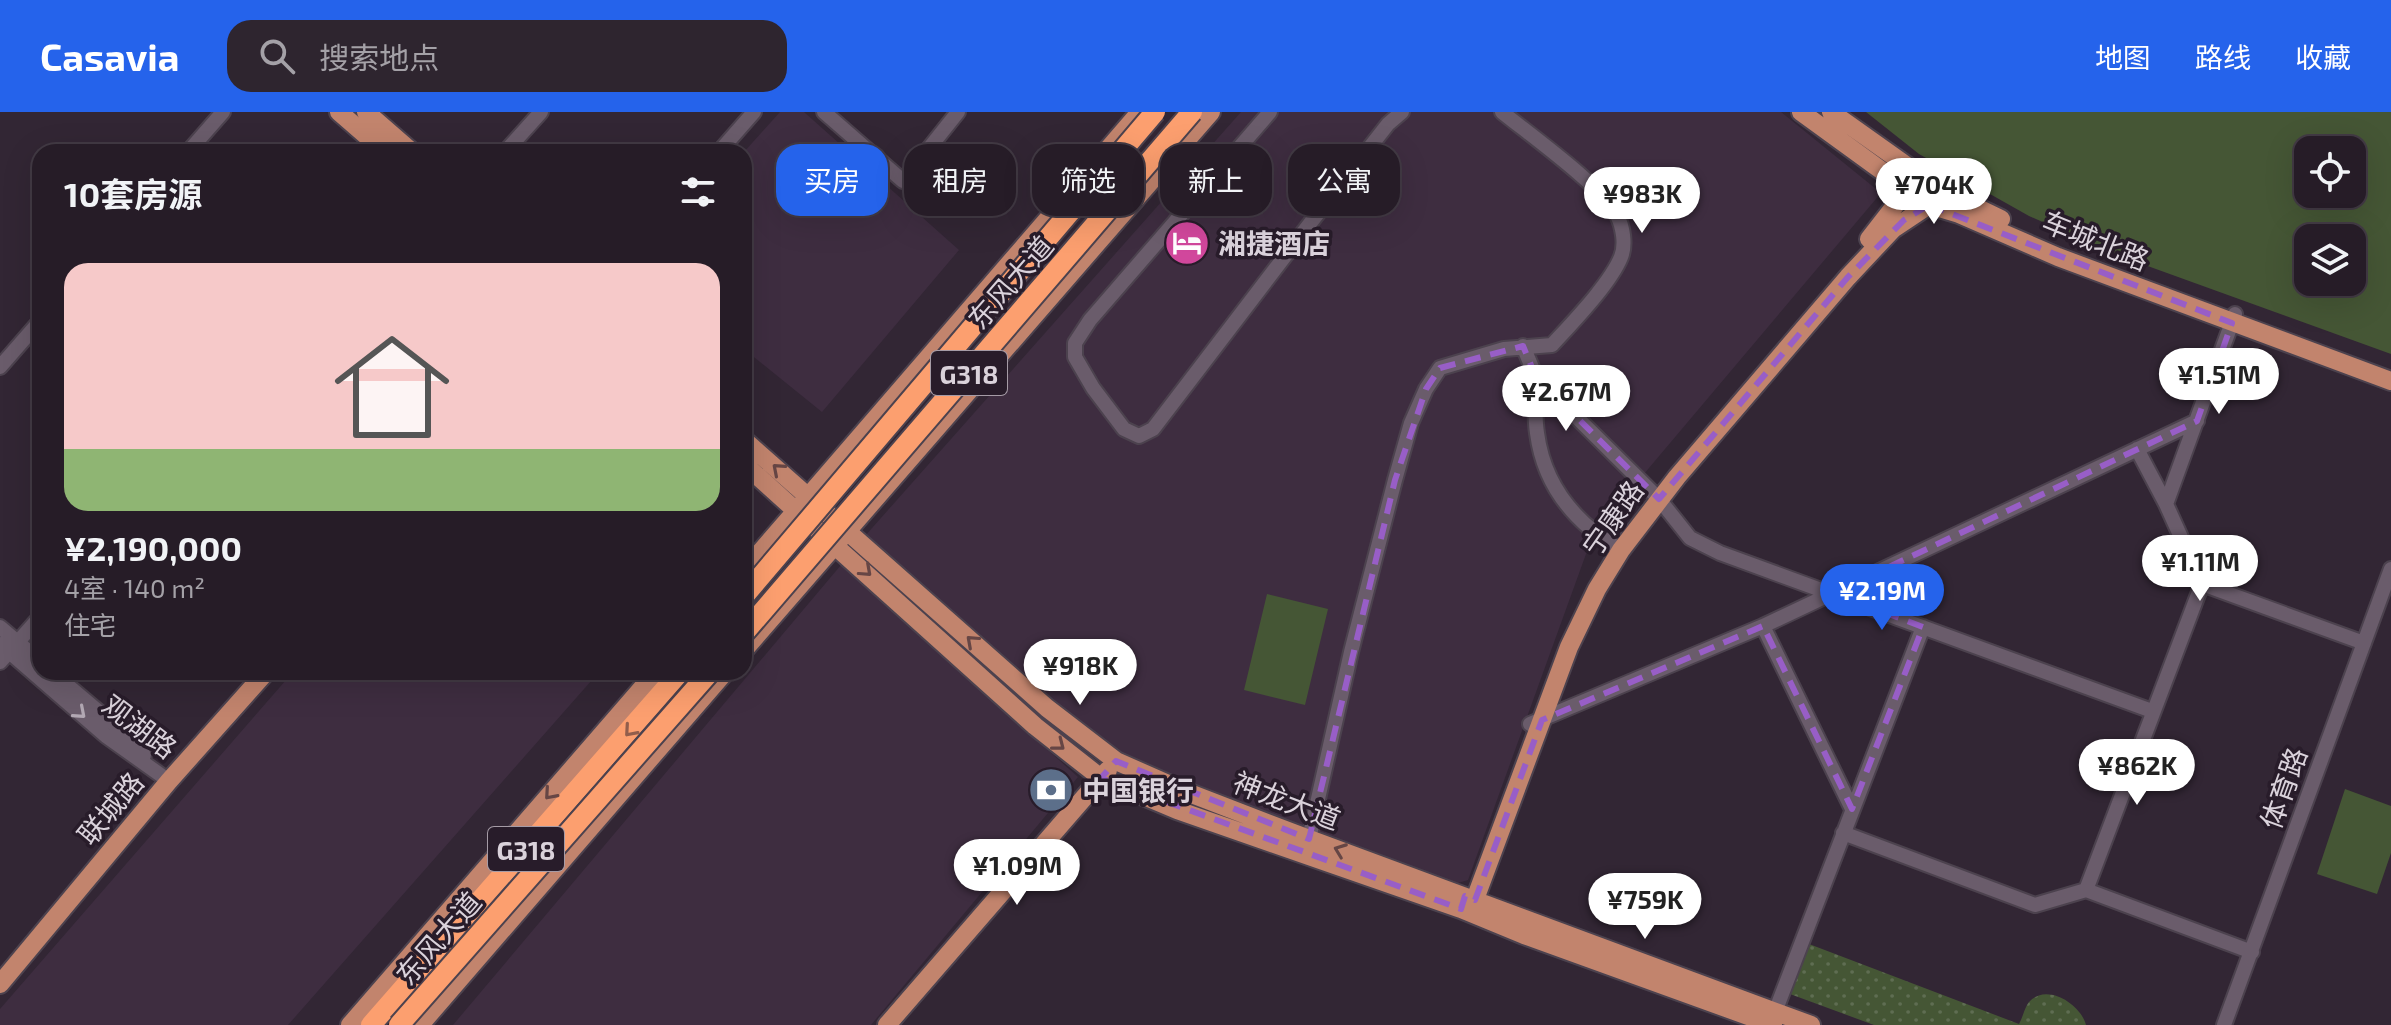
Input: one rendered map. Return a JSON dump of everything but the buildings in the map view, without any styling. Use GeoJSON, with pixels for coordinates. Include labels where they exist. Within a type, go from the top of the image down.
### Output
{"type":"FeatureCollection","features":[{"type":"Feature","properties":{"kind":"highway","name":"东风大道"},"geometry":{"type":"LineString","coordinates":[[752,587],[1155,112]]}},
{"type":"Feature","properties":{"kind":"highway","name":"东风大道"},"geometry":{"type":"LineString","coordinates":[[752,624],[1192,112]]}},
{"type":"Feature","properties":{"kind":"highway","name":"东风大道"},"geometry":{"type":"LineString","coordinates":[[371,1025],[673,680]]}},
{"type":"Feature","properties":{"kind":"highway","name":"东风大道"},"geometry":{"type":"LineString","coordinates":[[399,1025],[703,680]]}},
{"type":"Feature","properties":{"kind":"main road"},"geometry":{"type":"LineString","coordinates":[[339,112],[376,144]]}},
{"type":"Feature","properties":{"kind":"main road"},"geometry":{"type":"LineString","coordinates":[[366,112],[403,144]]}},
{"type":"Feature","properties":{"kind":"main road"},"geometry":{"type":"LineString","coordinates":[[752,562],[1140,112]]}},
{"type":"Feature","properties":{"kind":"main road"},"geometry":{"type":"LineString","coordinates":[[752,641],[1211,112]]}},
{"type":"Feature","properties":{"kind":"main road","name":"车城北路"},"geometry":{"type":"LineString","coordinates":[[1801,112],[1929,205],[1959,214],[2058,257],[2391,371]]}},
{"type":"Feature","properties":{"kind":"main road","name":"车城北路"},"geometry":{"type":"LineString","coordinates":[[1831,112],[1941,190],[2063,246],[2391,381]]}},
{"type":"Feature","properties":{"kind":"main road"},"geometry":{"type":"LineString","coordinates":[[1655,496],[1883,222],[1914,172]]}},
{"type":"Feature","properties":{"kind":"main road","name":"宁康路"},"geometry":{"type":"LineString","coordinates":[[1468,904],[1536,722],[1616,547],[1655,496],[1848,277],[1904,220],[1929,205],[1941,190]]}},
{"type":"Feature","properties":{"kind":"main road","name":"神龙大道"},"geometry":{"type":"LineString","coordinates":[[752,447],[810,496],[841,538],[1035,726],[1101,778],[1177,810],[1468,904]]}},
{"type":"Feature","properties":{"kind":"main road","name":"神龙大道"},"geometry":{"type":"LineString","coordinates":[[752,471],[796,511],[841,538],[1116,761],[1468,904],[1774,1018],[1811,1025]]}},
{"type":"Feature","properties":{"kind":"main road","name":"联城路"},"geometry":{"type":"LineString","coordinates":[[2,978],[259,680]]}},
{"type":"Feature","properties":{"kind":"main road"},"geometry":{"type":"LineString","coordinates":[[350,1025],[649,680]]}},
{"type":"Feature","properties":{"kind":"main road"},"geometry":{"type":"LineString","coordinates":[[420,1025],[718,680]]}},
{"type":"Feature","properties":{"kind":"main road"},"geometry":{"type":"LineString","coordinates":[[887,1025],[1116,761]]}},
{"type":"Feature","properties":{"kind":"street"},"geometry":{"type":"LineString","coordinates":[[195,144],[223,112]]}},
{"type":"Feature","properties":{"kind":"street"},"geometry":{"type":"LineString","coordinates":[[512,144],[541,112]]}},
{"type":"Feature","properties":{"kind":"street"},"geometry":{"type":"LineString","coordinates":[[726,144],[754,112]]}},
{"type":"Feature","properties":{"kind":"street"},"geometry":{"type":"LineString","coordinates":[[824,112],[903,181],[958,112]]}},
{"type":"Feature","properties":{"kind":"street"},"geometry":{"type":"LineString","coordinates":[[1270,112],[1099,310],[1075,343],[1075,357],[1093,388],[1124,429],[1139,436],[1153,429],[1399,113]]}},
{"type":"Feature","properties":{"kind":"street"},"geometry":{"type":"LineString","coordinates":[[1309,839],[1351,652],[1395,480],[1411,423],[1426,389],[1440,368],[1504,349],[1552,345],[1621,257],[1624,238],[1616,214],[1591,184],[1502,112]]}},
{"type":"Feature","properties":{"kind":"street"},"geometry":{"type":"LineString","coordinates":[[2166,504],[2234,318]]}},
{"type":"Feature","properties":{"kind":"street"},"geometry":{"type":"LineString","coordinates":[[0,367],[32,330]]}},
{"type":"Feature","properties":{"kind":"street"},"geometry":{"type":"LineString","coordinates":[[1523,346],[1536,377],[1537,436],[1556,490],[1566,506],[1616,547]]}},
{"type":"Feature","properties":{"kind":"street"},"geometry":{"type":"LineString","coordinates":[[1536,377],[1655,496],[1690,538],[1720,553],[2152,711]]}},
{"type":"Feature","properties":{"kind":"street"},"geometry":{"type":"LineString","coordinates":[[1536,722],[1763,626],[2197,421]]}},
{"type":"Feature","properties":{"kind":"street"},"geometry":{"type":"LineString","coordinates":[[2086,890],[2202,584],[2137,449]]}},
{"type":"Feature","properties":{"kind":"street","name":"体育路"},"geometry":{"type":"LineString","coordinates":[[2224,1025],[2391,569]]}},
{"type":"Feature","properties":{"kind":"street"},"geometry":{"type":"LineString","coordinates":[[2202,584],[2364,643]]}},
{"type":"Feature","properties":{"kind":"street"},"geometry":{"type":"LineString","coordinates":[[7,650],[32,625]]}},
{"type":"Feature","properties":{"kind":"street"},"geometry":{"type":"LineString","coordinates":[[1763,626],[1852,809]]}},
{"type":"Feature","properties":{"kind":"street","name":"观湖路"},"geometry":{"type":"LineString","coordinates":[[0,627],[7,650],[32,672]]}},
{"type":"Feature","properties":{"kind":"street"},"geometry":{"type":"LineString","coordinates":[[1774,1018],[1923,627]]}},
{"type":"Feature","properties":{"kind":"street","name":"观湖路"},"geometry":{"type":"LineString","coordinates":[[7,650],[32,658]]}},
{"type":"Feature","properties":{"kind":"street","name":"观湖路"},"geometry":{"type":"LineString","coordinates":[[42,680],[106,736],[169,781]]}},
{"type":"Feature","properties":{"kind":"street","name":"观湖路"},"geometry":{"type":"LineString","coordinates":[[61,680],[117,727],[169,781]]}},
{"type":"Feature","properties":{"kind":"street"},"geometry":{"type":"LineString","coordinates":[[1843,833],[2035,905],[2086,890],[2252,952]]}},
{"type":"Feature","properties":{"kind":"highlighted area"},"geometry":{"type":"Polygon","coordinates":[[[1929,205],[2232,323],[2197,421],[1834,593],[1923,627],[1852,809],[1763,626],[1542,720],[1475,900],[1465,896],[1461,909],[1101,778],[1116,761],[1309,839],[1395,480],[1426,389],[1440,368],[1523,346],[1536,377],[1659,499],[1848,277],[1904,220],[1929,205]]]}},
{"type":"Feature","properties":{"kind":"shaded area"},"geometry":{"type":"Polygon","coordinates":[[[780,112],[804,112],[840,144],[776,144],[776,216],[888,216],[888,187],[904,201],[904,216],[921,216],[959,250],[822,412],[752,355],[752,144],[780,112]]]}},
{"type":"Feature","properties":{"kind":"shaded area"},"geometry":{"type":"Polygon","coordinates":[[[1241,112],[1781,112],[1881,193],[1638,481],[1586,554],[1468,880],[1448,886],[1116,761],[865,536],[1160,203],[1160,216],[1272,216],[1272,144],[1213,144],[1241,112]]]}},
{"type":"Feature","properties":{"kind":"shaded area"},"geometry":{"type":"Polygon","coordinates":[[[841,565],[1078,777],[871,1025],[453,1025],[744,680],[752,680],[752,671],[841,565]]]}},
{"type":"Feature","properties":{"kind":"shaded area"},"geometry":{"type":"Polygon","coordinates":[[[286,680],[592,680],[288,1025],[0,1025],[0,1009],[286,680]]]}},
{"type":"Feature","properties":{"kind":"green space"},"geometry":{"type":"Polygon","coordinates":[[[1866,112],[2391,112],[2391,354],[2120,256],[2029,216],[1919,154],[1866,112]]]}},
{"type":"Feature","properties":{"kind":"green space"},"geometry":{"type":"Polygon","coordinates":[[[1267,594],[1328,609],[1305,705],[1244,690],[1267,594]]]}},
{"type":"Feature","properties":{"kind":"green space"},"geometry":{"type":"Polygon","coordinates":[[[2345,789],[2391,806],[2391,853],[2377,894],[2317,874],[2345,789]]]}},
{"type":"Feature","properties":{"kind":"green space"},"geometry":{"type":"Polygon","coordinates":[[[1809,944],[2019,1024],[2030,1001],[2037,996],[2054,995],[2078,1010],[2086,1025],[1874,1025],[1790,994],[1809,944]]]}},
{"type":"Feature","properties":{"kind":"place","name":"湘捷酒店"},"geometry":{"type":"Point","coordinates":[1187,243]}},
{"type":"Feature","properties":{"kind":"place","name":"中国银行"},"geometry":{"type":"Point","coordinates":[1051,790]}}]}
